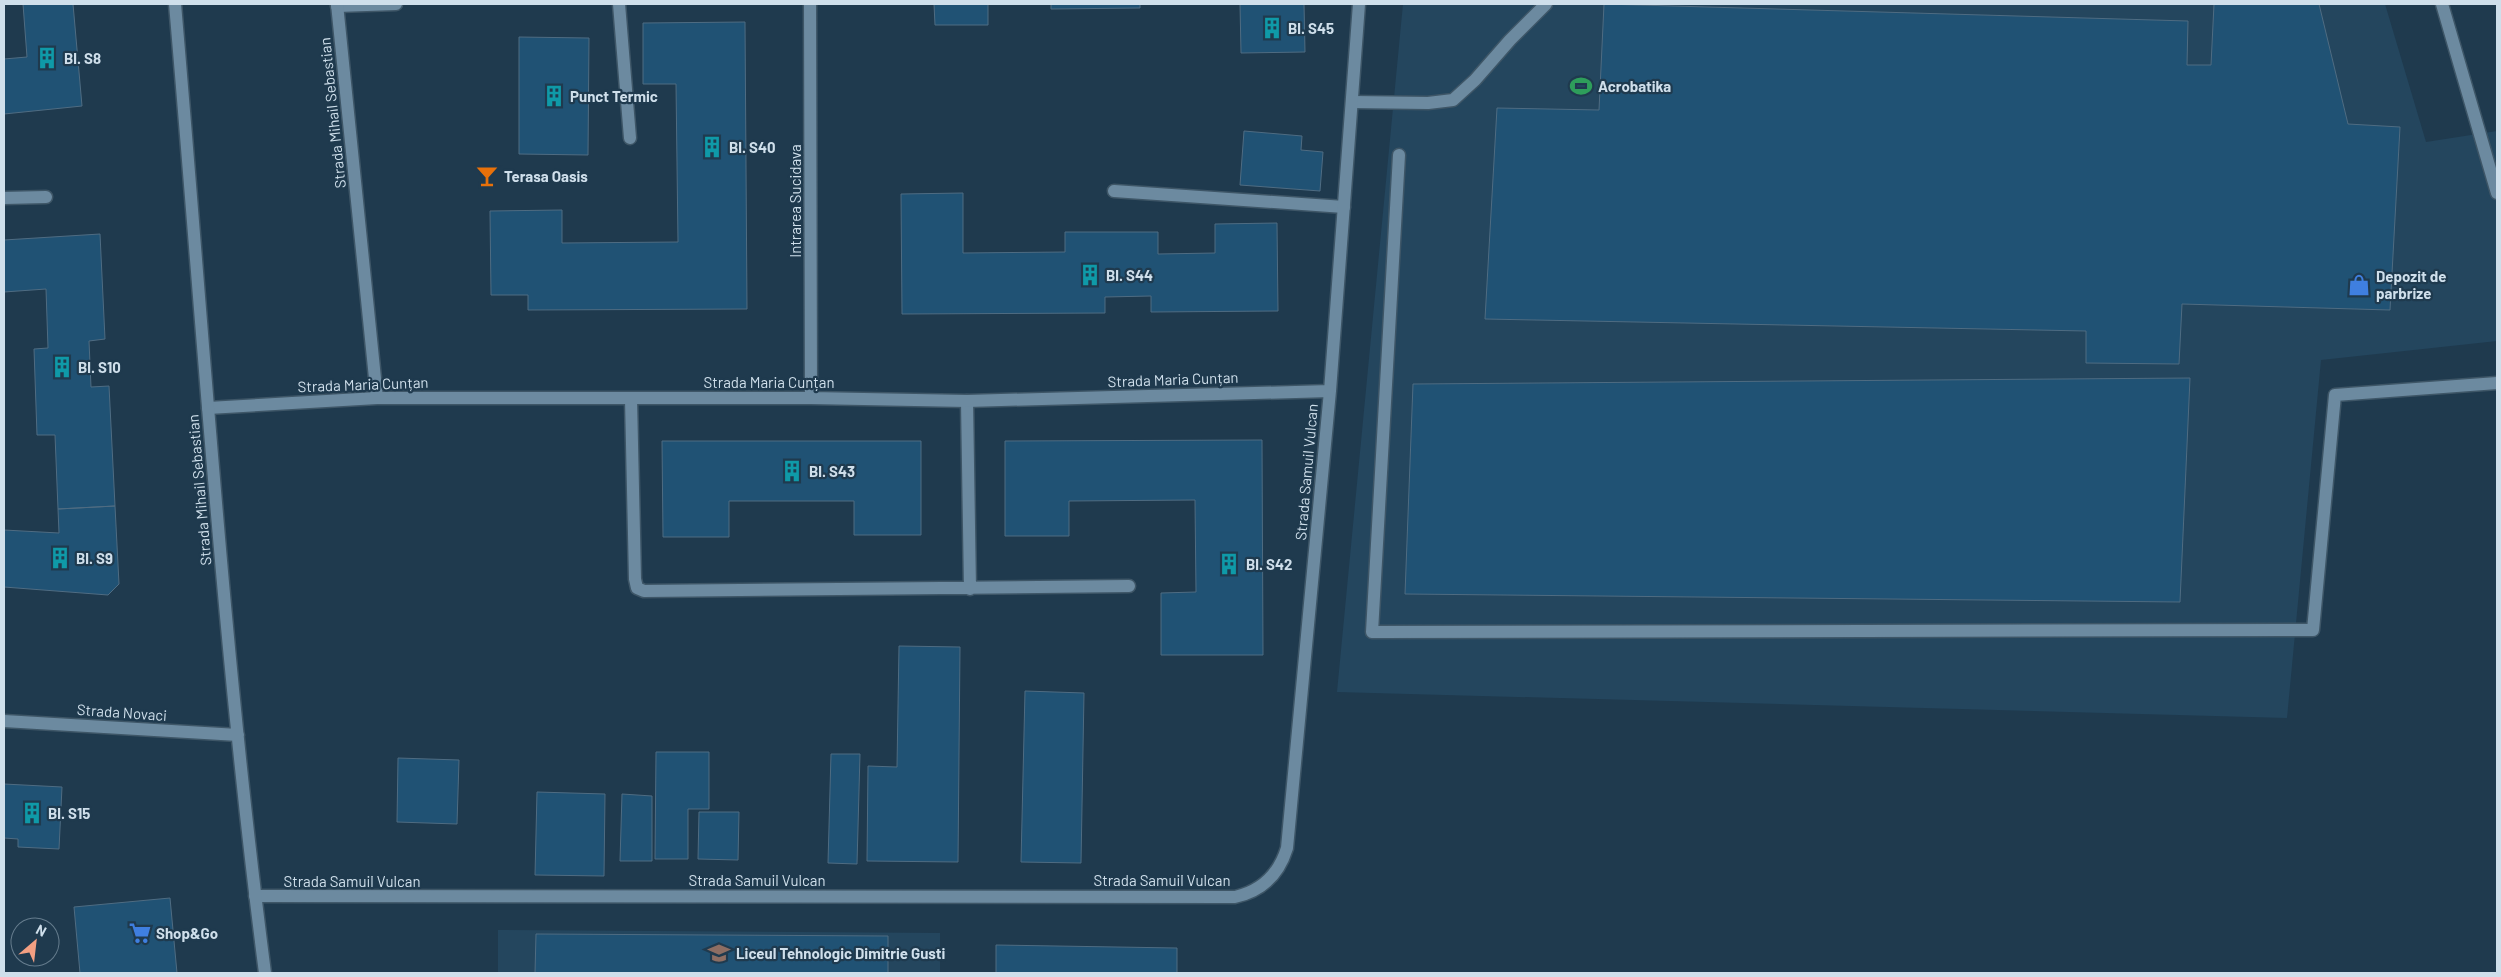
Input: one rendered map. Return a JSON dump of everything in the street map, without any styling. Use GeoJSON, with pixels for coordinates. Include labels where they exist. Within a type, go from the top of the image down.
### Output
{"type":"FeatureCollection","features":[{"type":"Feature","properties":{"kind":"street","name":"Strada Mihail Sebastian"},"geometry":{"type":"LineString","coordinates":[[176,4],[208,408],[238,735],[265,973]]}},
{"type":"Feature","properties":{"kind":"street"},"geometry":{"type":"LineString","coordinates":[[337,5],[396,4]]}},
{"type":"Feature","properties":{"kind":"street"},"geometry":{"type":"LineString","coordinates":[[619,4],[630,138]]}},
{"type":"Feature","properties":{"kind":"street","name":"Intrarea Sucidava"},"geometry":{"type":"LineString","coordinates":[[810,4],[811,398]]}},
{"type":"Feature","properties":{"kind":"street","name":"Strada Samuil Vulcan"},"geometry":{"type":"LineString","coordinates":[[255,896],[1235,897],[1249,894],[1272,878],[1284,858],[1287,848],[1330,391],[1359,4]]}},
{"type":"Feature","properties":{"kind":"street"},"geometry":{"type":"LineString","coordinates":[[1353,102],[1428,103],[1453,100],[1475,80],[1510,40],[1546,4]]}},
{"type":"Feature","properties":{"kind":"street"},"geometry":{"type":"LineString","coordinates":[[2442,4],[2497,193]]}},
{"type":"Feature","properties":{"kind":"street","name":"Strada Mihail Sebastian"},"geometry":{"type":"LineString","coordinates":[[337,5],[377,398]]}},
{"type":"Feature","properties":{"kind":"street"},"geometry":{"type":"LineString","coordinates":[[1400,154],[1372,632],[2313,630],[2335,395],[2497,383]]}},
{"type":"Feature","properties":{"kind":"street"},"geometry":{"type":"LineString","coordinates":[[1114,191],[1344,207]]}},
{"type":"Feature","properties":{"kind":"street"},"geometry":{"type":"LineString","coordinates":[[4,198],[46,197]]}},
{"type":"Feature","properties":{"kind":"street","name":"Strada Maria Cunțan"},"geometry":{"type":"LineString","coordinates":[[208,408],[377,398],[811,398],[967,401],[1330,391]]}},
{"type":"Feature","properties":{"kind":"street"},"geometry":{"type":"LineString","coordinates":[[631,399],[635,579],[637,588],[644,591],[1129,586]]}},
{"type":"Feature","properties":{"kind":"street"},"geometry":{"type":"LineString","coordinates":[[967,401],[970,589]]}},
{"type":"Feature","properties":{"kind":"street","name":"Strada Novaci"},"geometry":{"type":"LineString","coordinates":[[4,721],[238,735]]}},
{"type":"Feature","properties":{"kind":"shaded area"},"geometry":{"type":"Polygon","coordinates":[[[1403,4],[2385,4],[2426,142],[2497,131],[2497,341],[2321,360],[2287,718],[1337,692],[1403,4]]]}},
{"type":"Feature","properties":{"kind":"shaded area","name":"Liceul Tehnologic Dimitrie Gusti"},"geometry":{"type":"Polygon","coordinates":[[[498,930],[940,933],[940,973],[498,973],[498,930]]]}},
{"type":"Feature","properties":{"kind":"building","name":"Bl. S8"},"geometry":{"type":"Polygon","coordinates":[[[23,4],[73,4],[82,106],[4,114],[4,59],[27,57],[23,4]]]}},
{"type":"Feature","properties":{"kind":"building"},"geometry":{"type":"Polygon","coordinates":[[[934,4],[988,4],[988,25],[935,25],[934,4]]]}},
{"type":"Feature","properties":{"kind":"building"},"geometry":{"type":"Polygon","coordinates":[[[1051,4],[1140,4],[1140,8],[1051,9],[1051,4]]]}},
{"type":"Feature","properties":{"kind":"building","name":"Bl. S45"},"geometry":{"type":"Polygon","coordinates":[[[1240,4],[1304,4],[1305,52],[1241,53],[1240,4]]]}},
{"type":"Feature","properties":{"kind":"building"},"geometry":{"type":"Polygon","coordinates":[[[1604,4],[2188,21],[2187,65],[2211,65],[2214,4],[2319,4],[2348,124],[2400,127],[2390,310],[2182,304],[2179,364],[2086,363],[2086,331],[1485,319],[1497,108],[1599,110],[1604,4]]]}},
{"type":"Feature","properties":{"kind":"building","name":"Bl. S40"},"geometry":{"type":"Polygon","coordinates":[[[745,22],[747,309],[528,310],[528,295],[491,295],[490,211],[562,210],[562,243],[678,242],[676,84],[643,84],[643,23],[745,22]]]}},
{"type":"Feature","properties":{"kind":"building","name":"Punct Termic"},"geometry":{"type":"Polygon","coordinates":[[[519,37],[589,38],[588,155],[519,154],[519,37]]]}},
{"type":"Feature","properties":{"kind":"building"},"geometry":{"type":"Polygon","coordinates":[[[1244,131],[1302,136],[1301,150],[1323,152],[1320,191],[1240,185],[1244,131]]]}},
{"type":"Feature","properties":{"kind":"building","name":"Bl. S44"},"geometry":{"type":"Polygon","coordinates":[[[963,193],[963,253],[1065,252],[1065,232],[1158,232],[1158,254],[1215,253],[1215,224],[1277,223],[1278,311],[1151,312],[1151,296],[1105,297],[1105,313],[902,314],[901,194],[963,193]]]}},
{"type":"Feature","properties":{"kind":"building","name":"Bl. S10"},"geometry":{"type":"Polygon","coordinates":[[[100,234],[105,339],[89,341],[91,387],[109,386],[115,506],[58,509],[55,435],[37,435],[34,349],[48,348],[46,289],[4,292],[4,240],[100,234]]]}},
{"type":"Feature","properties":{"kind":"building"},"geometry":{"type":"Polygon","coordinates":[[[2190,378],[2180,602],[1405,594],[1413,384],[2190,378]]]}},
{"type":"Feature","properties":{"kind":"building","name":"Bl. S42"},"geometry":{"type":"Polygon","coordinates":[[[1262,440],[1263,655],[1161,655],[1161,593],[1196,592],[1195,500],[1069,501],[1069,536],[1005,536],[1005,441],[1262,440]]]}},
{"type":"Feature","properties":{"kind":"building","name":"Bl. S43"},"geometry":{"type":"Polygon","coordinates":[[[662,441],[921,441],[921,535],[854,535],[854,501],[729,501],[729,537],[663,537],[662,441]]]}},
{"type":"Feature","properties":{"kind":"building","name":"Bl. S9"},"geometry":{"type":"Polygon","coordinates":[[[115,506],[119,584],[108,595],[4,587],[4,530],[59,533],[58,509],[115,506]]]}},
{"type":"Feature","properties":{"kind":"building"},"geometry":{"type":"Polygon","coordinates":[[[899,646],[960,647],[958,862],[867,861],[868,766],[897,767],[899,646]]]}},
{"type":"Feature","properties":{"kind":"building"},"geometry":{"type":"Polygon","coordinates":[[[1025,691],[1084,693],[1081,863],[1021,862],[1025,691]]]}},
{"type":"Feature","properties":{"kind":"building"},"geometry":{"type":"Polygon","coordinates":[[[656,752],[709,752],[709,809],[688,809],[688,859],[655,859],[656,752]]]}},
{"type":"Feature","properties":{"kind":"building"},"geometry":{"type":"Polygon","coordinates":[[[831,754],[860,754],[857,864],[828,863],[831,754]]]}},
{"type":"Feature","properties":{"kind":"building"},"geometry":{"type":"Polygon","coordinates":[[[398,758],[459,760],[457,824],[397,822],[398,758]]]}},
{"type":"Feature","properties":{"kind":"building","name":"Bl. S15"},"geometry":{"type":"Polygon","coordinates":[[[4,784],[62,787],[59,849],[18,847],[18,839],[4,838],[4,784]]]}},
{"type":"Feature","properties":{"kind":"building"},"geometry":{"type":"Polygon","coordinates":[[[537,792],[605,794],[604,876],[535,875],[537,792]]]}},
{"type":"Feature","properties":{"kind":"building"},"geometry":{"type":"Polygon","coordinates":[[[622,794],[652,796],[652,861],[620,861],[622,794]]]}},
{"type":"Feature","properties":{"kind":"building"},"geometry":{"type":"Polygon","coordinates":[[[699,812],[739,812],[738,860],[698,859],[699,812]]]}},
{"type":"Feature","properties":{"kind":"building"},"geometry":{"type":"Polygon","coordinates":[[[170,898],[177,973],[80,973],[74,907],[170,898]]]}},
{"type":"Feature","properties":{"kind":"building","name":"Liceul Tehnologic Dimitrie Gusti"},"geometry":{"type":"Polygon","coordinates":[[[536,934],[888,936],[888,973],[535,973],[536,934]]]}},
{"type":"Feature","properties":{"kind":"building"},"geometry":{"type":"Polygon","coordinates":[[[996,945],[1177,948],[1177,973],[996,973],[996,945]]]}},
{"type":"Feature","properties":{"kind":"place","name":"Bl. S45"},"geometry":{"type":"Point","coordinates":[1272,28]}},
{"type":"Feature","properties":{"kind":"place","name":"Bl. S8"},"geometry":{"type":"Point","coordinates":[47,58]}},
{"type":"Feature","properties":{"kind":"place","name":"Acrobatika"},"geometry":{"type":"Point","coordinates":[1581,86]}},
{"type":"Feature","properties":{"kind":"place","name":"Punct Termic"},"geometry":{"type":"Point","coordinates":[554,96]}},
{"type":"Feature","properties":{"kind":"place","name":"Bl. S40"},"geometry":{"type":"Point","coordinates":[712,147]}},
{"type":"Feature","properties":{"kind":"place","name":"Terasa Oasis"},"geometry":{"type":"Point","coordinates":[487,176]}},
{"type":"Feature","properties":{"kind":"place","name":"Bl. S44"},"geometry":{"type":"Point","coordinates":[1090,275]}},
{"type":"Feature","properties":{"kind":"place","name":"Depozit de parbrize"},"geometry":{"type":"Point","coordinates":[2359,285]}},
{"type":"Feature","properties":{"kind":"place","name":"Bl. S10"},"geometry":{"type":"Point","coordinates":[62,367]}},
{"type":"Feature","properties":{"kind":"place","name":"Bl. S43"},"geometry":{"type":"Point","coordinates":[792,471]}},
{"type":"Feature","properties":{"kind":"place","name":"Bl. S9"},"geometry":{"type":"Point","coordinates":[60,558]}},
{"type":"Feature","properties":{"kind":"place","name":"Bl. S42"},"geometry":{"type":"Point","coordinates":[1229,564]}},
{"type":"Feature","properties":{"kind":"place","name":"Bl. S15"},"geometry":{"type":"Point","coordinates":[32,813]}},
{"type":"Feature","properties":{"kind":"place","name":"Shop&Go"},"geometry":{"type":"Point","coordinates":[140,933]}},
{"type":"Feature","properties":{"kind":"place","name":"Liceul Tehnologic Dimitrie Gusti"},"geometry":{"type":"Point","coordinates":[719,953]}}]}
